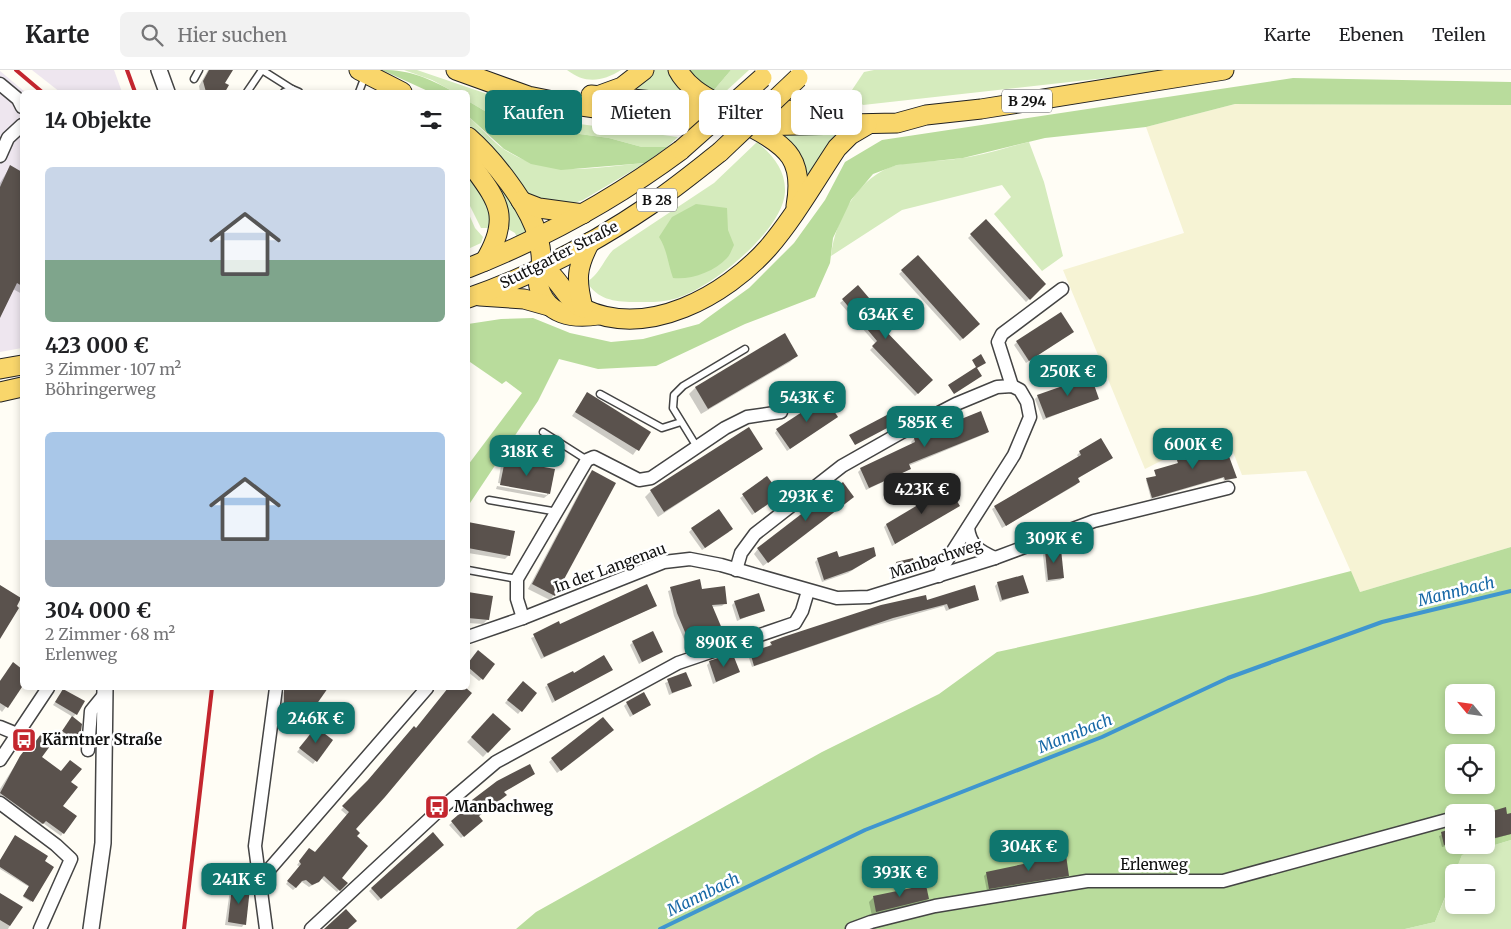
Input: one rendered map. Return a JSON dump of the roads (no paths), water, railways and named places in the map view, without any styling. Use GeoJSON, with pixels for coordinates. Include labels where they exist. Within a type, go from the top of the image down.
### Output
{"type":"FeatureCollection","features":[{"type":"Feature","properties":{"kind":"main road","name":"B 294"},"geometry":{"type":"LineString","coordinates":[[456,70],[528,96],[643,116],[699,121]]}},
{"type":"Feature","properties":{"kind":"main road"},"geometry":{"type":"LineString","coordinates":[[614,90],[622,87],[644,70]]}},
{"type":"Feature","properties":{"kind":"main road"},"geometry":{"type":"LineString","coordinates":[[678,70],[682,78],[699,93]]}},
{"type":"Feature","properties":{"kind":"main road","name":"B 294"},"geometry":{"type":"LineString","coordinates":[[781,126],[897,123],[926,115],[981,109],[1224,70]]}},
{"type":"Feature","properties":{"kind":"main road"},"geometry":{"type":"LineString","coordinates":[[362,71],[398,90]]}},
{"type":"Feature","properties":{"kind":"main road","name":"Stuttgarter Straße"},"geometry":{"type":"LineString","coordinates":[[470,267],[538,237],[637,183],[681,150],[766,74]]}},
{"type":"Feature","properties":{"kind":"main road","name":"Stuttgarter Straße"},"geometry":{"type":"LineString","coordinates":[[471,297],[541,267],[590,242],[651,205],[720,152],[802,74]]}},
{"type":"Feature","properties":{"kind":"main road","name":"B 294"},"geometry":{"type":"LineString","coordinates":[[487,80],[592,95]]}},
{"type":"Feature","properties":{"kind":"main road","name":"B 294"},"geometry":{"type":"LineString","coordinates":[[781,111],[897,112],[926,115]]}},
{"type":"Feature","properties":{"kind":"main road"},"geometry":{"type":"LineString","coordinates":[[471,297],[524,299],[549,306],[565,315],[581,318],[602,315],[644,318],[661,316],[701,301],[739,276],[762,254],[796,210],[837,148],[850,135],[868,125]]}},
{"type":"Feature","properties":{"kind":"main road"},"geometry":{"type":"LineString","coordinates":[[766,135],[789,151],[798,171],[800,188],[796,210]]}},
{"type":"Feature","properties":{"kind":"main road"},"geometry":{"type":"LineString","coordinates":[[470,139],[506,178],[521,201],[538,237],[541,267],[539,287],[549,306]]}},
{"type":"Feature","properties":{"kind":"main road"},"geometry":{"type":"LineString","coordinates":[[470,163],[499,208],[499,232],[485,261]]}},
{"type":"Feature","properties":{"kind":"main road"},"geometry":{"type":"LineString","coordinates":[[521,201],[539,208],[583,214]]}},
{"type":"Feature","properties":{"kind":"main road"},"geometry":{"type":"LineString","coordinates":[[583,308],[577,274],[580,260],[590,242]]}},
{"type":"Feature","properties":{"kind":"main road"},"geometry":{"type":"LineString","coordinates":[[541,267],[550,271],[570,299],[583,308],[602,315]]}},
{"type":"Feature","properties":{"kind":"main road"},"geometry":{"type":"LineString","coordinates":[[0,392],[20,387]]}},
{"type":"Feature","properties":{"kind":"street"},"geometry":{"type":"LineString","coordinates":[[159,70],[165,90]]}},
{"type":"Feature","properties":{"kind":"street"},"geometry":{"type":"LineString","coordinates":[[0,84],[18,99],[20,103]]}},
{"type":"Feature","properties":{"kind":"street"},"geometry":{"type":"LineString","coordinates":[[0,156],[8,138],[20,127]]}},
{"type":"Feature","properties":{"kind":"street"},"geometry":{"type":"LineString","coordinates":[[1012,386],[998,342],[1002,334],[1062,289]]}},
{"type":"Feature","properties":{"kind":"street"},"geometry":{"type":"LineString","coordinates":[[736,570],[742,553],[754,534],[842,466],[956,404],[997,387],[1012,386],[1020,390],[1027,402],[1030,416],[1014,455],[942,568],[940,576]]}},
{"type":"Feature","properties":{"kind":"street"},"geometry":{"type":"LineString","coordinates":[[523,618],[517,599],[517,579],[587,460],[594,457],[639,480],[651,478],[747,417],[782,412]]}},
{"type":"Feature","properties":{"kind":"street","name":"Manbachweg"},"geometry":{"type":"LineString","coordinates":[[854,599],[868,597],[940,576],[995,558],[1094,521],[1228,488]]}},
{"type":"Feature","properties":{"kind":"street"},"geometry":{"type":"LineString","coordinates":[[968,528],[970,539],[979,550],[995,558]]}},
{"type":"Feature","properties":{"kind":"street","name":"In der Langenau"},"geometry":{"type":"LineString","coordinates":[[470,636],[523,618],[664,562],[690,559],[837,598],[854,599]]}},
{"type":"Feature","properties":{"kind":"street"},"geometry":{"type":"LineString","coordinates":[[311,929],[436,813],[496,762],[678,663],[795,623],[802,611],[808,590]]}},
{"type":"Feature","properties":{"kind":"street"},"geometry":{"type":"LineString","coordinates":[[0,760],[47,690]]}},
{"type":"Feature","properties":{"kind":"street"},"geometry":{"type":"LineString","coordinates":[[266,929],[255,846],[276,690]]}},
{"type":"Feature","properties":{"kind":"street"},"geometry":{"type":"LineString","coordinates":[[260,880],[425,690]]}},
{"type":"Feature","properties":{"kind":"street"},"geometry":{"type":"LineString","coordinates":[[88,750],[91,711],[105,691]]}},
{"type":"Feature","properties":{"kind":"street"},"geometry":{"type":"LineString","coordinates":[[91,929],[103,843],[105,691]]}},
{"type":"Feature","properties":{"kind":"street"},"geometry":{"type":"LineString","coordinates":[[0,727],[17,734]]}},
{"type":"Feature","properties":{"kind":"street"},"geometry":{"type":"LineString","coordinates":[[0,803],[56,845],[71,859],[40,929]]}},
{"type":"Feature","properties":{"kind":"street","name":"Erlenweg"},"geometry":{"type":"LineString","coordinates":[[852,929],[871,922],[935,906],[1087,881],[1223,881],[1445,820]]}},
{"type":"Feature","properties":{"kind":"lane"},"geometry":{"type":"LineString","coordinates":[[194,79],[199,70]]}},
{"type":"Feature","properties":{"kind":"lane"},"geometry":{"type":"LineString","coordinates":[[248,90],[262,70],[292,89]]}},
{"type":"Feature","properties":{"kind":"lane"},"geometry":{"type":"LineString","coordinates":[[360,90],[362,71]]}},
{"type":"Feature","properties":{"kind":"lane"},"geometry":{"type":"LineString","coordinates":[[697,447],[672,402],[678,390],[745,349]]}},
{"type":"Feature","properties":{"kind":"lane"},"geometry":{"type":"LineString","coordinates":[[600,394],[662,428],[682,422]]}},
{"type":"Feature","properties":{"kind":"lane"},"geometry":{"type":"LineString","coordinates":[[544,432],[587,460]]}},
{"type":"Feature","properties":{"kind":"lane"},"geometry":{"type":"LineString","coordinates":[[488,500],[558,512]]}},
{"type":"Feature","properties":{"kind":"lane"},"geometry":{"type":"LineString","coordinates":[[470,570],[517,579]]}},
{"type":"Feature","properties":{"kind":"waterway","name":"Mannbach"},"geometry":{"type":"LineString","coordinates":[[660,929],[865,830],[1102,737],[1228,678],[1382,622],[1511,591]]}},
{"type":"Feature","properties":{"kind":"railway"},"geometry":{"type":"LineString","coordinates":[[16,70],[40,90]]}},
{"type":"Feature","properties":{"kind":"railway"},"geometry":{"type":"LineString","coordinates":[[127,70],[134,90]]}},
{"type":"Feature","properties":{"kind":"railway"},"geometry":{"type":"LineString","coordinates":[[184,929],[212,690]]}},
{"type":"Feature","properties":{"kind":"place","name":"Kärntner Straße"},"geometry":{"type":"Point","coordinates":[24,740]}},
{"type":"Feature","properties":{"kind":"place","name":"Manbachweg"},"geometry":{"type":"Point","coordinates":[437,807]}}]}
